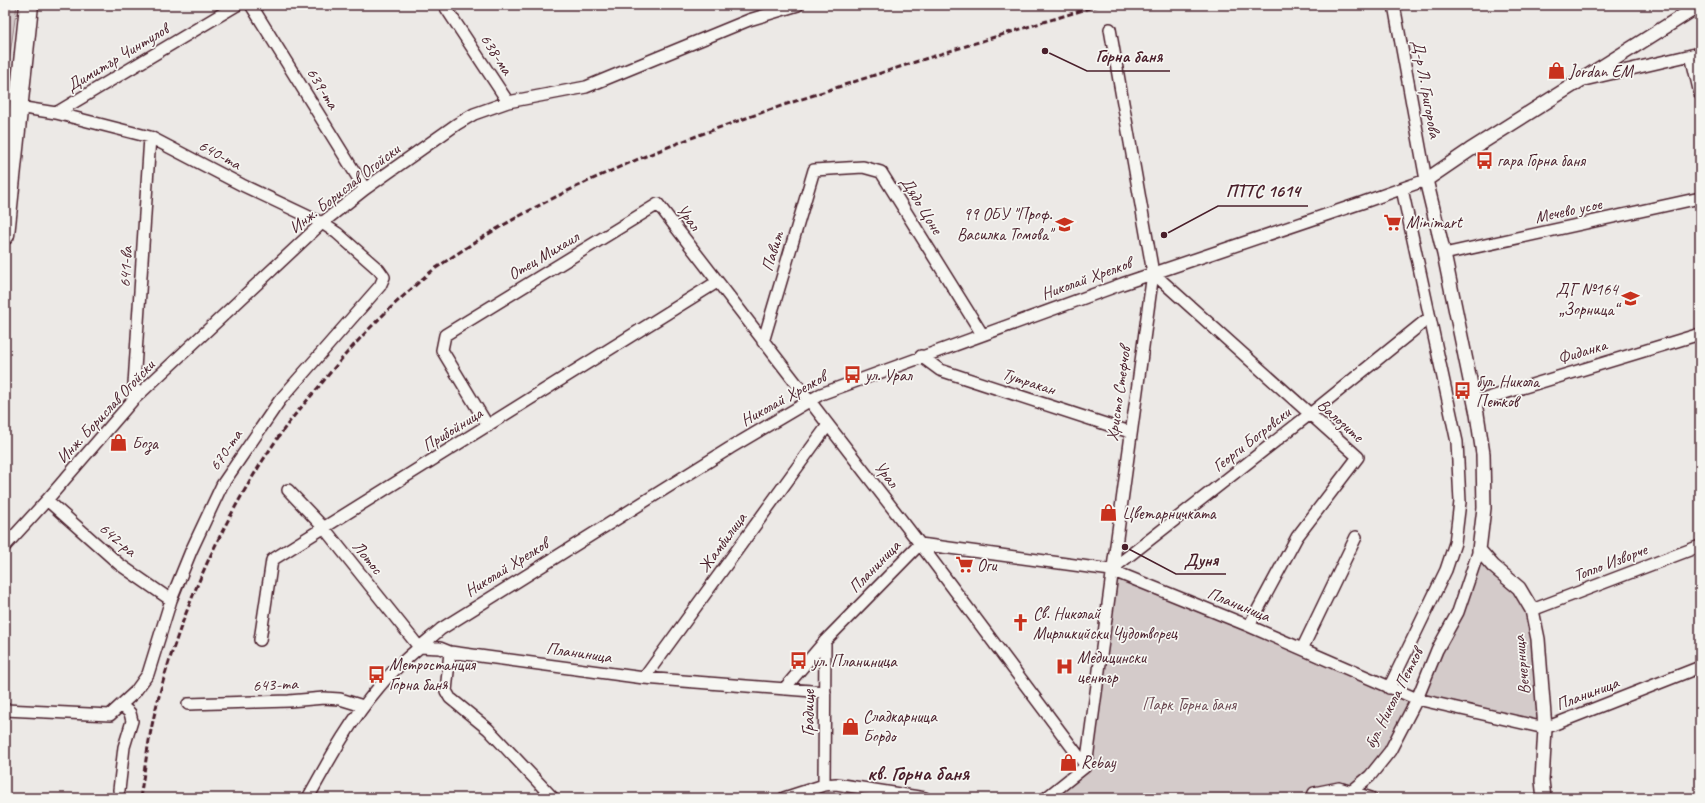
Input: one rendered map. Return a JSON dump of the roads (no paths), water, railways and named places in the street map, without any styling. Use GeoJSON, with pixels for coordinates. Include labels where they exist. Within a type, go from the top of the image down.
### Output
{"type":"FeatureCollection","features":[{"type":"Feature","properties":{"kind":"highway"},"geometry":{"type":"LineString","coordinates":[[5,235],[28,5]]}},
{"type":"Feature","properties":{"kind":"street","name":"Димитър Чинтулов"},"geometry":{"type":"LineString","coordinates":[[56,114],[237,5]]}},
{"type":"Feature","properties":{"kind":"street","name":"639-та"},"geometry":{"type":"LineString","coordinates":[[251,5],[365,189]]}},
{"type":"Feature","properties":{"kind":"street","name":"638-ма"},"geometry":{"type":"LineString","coordinates":[[444,5],[508,102]]}},
{"type":"Feature","properties":{"kind":"street","name":"Инж. Борислав Огойски"},"geometry":{"type":"LineString","coordinates":[[5,546],[47,500],[133,400],[322,223],[365,189],[457,124],[474,114],[508,102],[586,87],[749,20],[798,5]]}},
{"type":"Feature","properties":{"kind":"street","name":"Д-р Л. Григорова"},"geometry":{"type":"LineString","coordinates":[[1394,5],[1426,180]]}},
{"type":"Feature","properties":{"kind":"street"},"geometry":{"type":"LineString","coordinates":[[1426,180],[1470,150],[1700,6]]}},
{"type":"Feature","properties":{"kind":"street","name":"Христо Стефчов"},"geometry":{"type":"LineString","coordinates":[[1086,766],[1111,570],[1153,273],[1110,29]]}},
{"type":"Feature","properties":{"kind":"street"},"geometry":{"type":"LineString","coordinates":[[1578,82],[1696,54],[1700,94]]}},
{"type":"Feature","properties":{"kind":"street","name":"640-та"},"geometry":{"type":"LineString","coordinates":[[18,107],[56,114],[150,136],[242,185],[322,223],[337,233],[373,265],[384,277]]}},
{"type":"Feature","properties":{"kind":"street","name":"641-ва"},"geometry":{"type":"LineString","coordinates":[[133,400],[150,136]]}},
{"type":"Feature","properties":{"kind":"street","name":"Дядо Цоне"},"geometry":{"type":"LineString","coordinates":[[814,170],[863,167],[881,172],[982,334]]}},
{"type":"Feature","properties":{"kind":"street","name":"Павит"},"geometry":{"type":"LineString","coordinates":[[763,342],[814,170]]}},
{"type":"Feature","properties":{"kind":"street","name":"Николай Хрелков"},"geometry":{"type":"LineString","coordinates":[[308,798],[330,758],[363,706],[379,686],[419,647],[458,618],[808,400],[921,356],[1153,273],[1426,180]]}},
{"type":"Feature","properties":{"kind":"street","name":"бул. Никола Петков"},"geometry":{"type":"LineString","coordinates":[[1352,791],[1370,776],[1390,751],[1417,699],[1437,650],[1458,612],[1479,550],[1484,508],[1482,454],[1475,402],[1444,254],[1426,180]]}},
{"type":"Feature","properties":{"kind":"street","name":"бул. Никола Петков"},"geometry":{"type":"LineString","coordinates":[[1389,688],[1446,570],[1455,543],[1460,502],[1457,442],[1402,189]]}},
{"type":"Feature","properties":{"kind":"street","name":"Мечево усое"},"geometry":{"type":"LineString","coordinates":[[1444,254],[1700,198]]}},
{"type":"Feature","properties":{"kind":"street","name":"Урал"},"geometry":{"type":"LineString","coordinates":[[658,204],[920,544],[1086,766]]}},
{"type":"Feature","properties":{"kind":"street","name":"Отец Михаил"},"geometry":{"type":"LineString","coordinates":[[488,426],[442,350],[445,334],[658,204]]}},
{"type":"Feature","properties":{"kind":"street","name":"Валозите"},"geometry":{"type":"LineString","coordinates":[[1153,273],[1358,457],[1297,537],[1249,626]]}},
{"type":"Feature","properties":{"kind":"street","name":"670-та"},"geometry":{"type":"LineString","coordinates":[[120,705],[135,692],[148,674],[171,600],[190,551],[222,485],[280,400],[380,286],[384,277]]}},
{"type":"Feature","properties":{"kind":"street","name":"Прибойница"},"geometry":{"type":"LineString","coordinates":[[260,640],[272,560],[717,282]]}},
{"type":"Feature","properties":{"kind":"street","name":"Георги Богровски"},"geometry":{"type":"LineString","coordinates":[[1111,570],[1310,414],[1430,317]]}},
{"type":"Feature","properties":{"kind":"street","name":"Фиданка"},"geometry":{"type":"LineString","coordinates":[[1475,402],[1700,334]]}},
{"type":"Feature","properties":{"kind":"street","name":"Тутракан"},"geometry":{"type":"LineString","coordinates":[[921,356],[940,370],[1130,432]]}},
{"type":"Feature","properties":{"kind":"street","name":"Жамбилица"},"geometry":{"type":"LineString","coordinates":[[644,678],[828,425]]}},
{"type":"Feature","properties":{"kind":"street","name":"Лотос"},"geometry":{"type":"LineString","coordinates":[[288,490],[324,528],[419,647]]}},
{"type":"Feature","properties":{"kind":"street","name":"642-ра"},"geometry":{"type":"LineString","coordinates":[[47,500],[119,564],[171,600]]}},
{"type":"Feature","properties":{"kind":"street"},"geometry":{"type":"LineString","coordinates":[[1302,649],[1356,538]]}},
{"type":"Feature","properties":{"kind":"street","name":"Планиница"},"geometry":{"type":"LineString","coordinates":[[784,689],[825,641],[920,544],[1111,570],[1249,626],[1417,699],[1545,728],[1700,667]]}},
{"type":"Feature","properties":{"kind":"street","name":"Топло Изворче"},"geometry":{"type":"LineString","coordinates":[[1532,610],[1700,546]]}},
{"type":"Feature","properties":{"kind":"street","name":"Вечерница"},"geometry":{"type":"LineString","coordinates":[[1479,550],[1493,566],[1519,588],[1532,610],[1538,639],[1545,728],[1542,781],[1544,798]]}},
{"type":"Feature","properties":{"kind":"street","name":"Градище"},"geometry":{"type":"LineString","coordinates":[[824,785],[825,641]]}},
{"type":"Feature","properties":{"kind":"street","name":"Планиница"},"geometry":{"type":"LineString","coordinates":[[419,647],[440,648],[450,652],[644,678],[825,692]]}},
{"type":"Feature","properties":{"kind":"street"},"geometry":{"type":"LineString","coordinates":[[450,652],[446,691],[450,698],[488,729],[554,798]]}},
{"type":"Feature","properties":{"kind":"street","name":"643-та"},"geometry":{"type":"LineString","coordinates":[[188,704],[289,701],[324,698],[340,699],[363,706]]}},
{"type":"Feature","properties":{"kind":"street"},"geometry":{"type":"LineString","coordinates":[[5,710],[110,715],[120,705],[130,714],[132,720],[124,747],[119,790]]}},
{"type":"Feature","properties":{"kind":"street"},"geometry":{"type":"LineString","coordinates":[[1046,798],[1086,766]]}},
{"type":"Feature","properties":{"kind":"street"},"geometry":{"type":"LineString","coordinates":[[784,798],[824,785],[836,784],[926,798]]}},
{"type":"Feature","properties":{"kind":"street"},"geometry":{"type":"LineString","coordinates":[[1313,795],[1338,788],[1371,798]]}},
{"type":"Feature","properties":{"kind":"railway"},"geometry":{"type":"LineString","coordinates":[[140,798],[148,744],[165,676],[177,639],[190,602],[206,566],[241,496],[287,425],[335,367],[375,323],[427,275],[482,238],[527,212],[572,189],[666,148],[762,112],[955,49],[1100,5]]}},
{"type":"Feature","properties":{"kind":"place","name":"Горна баня"},"geometry":{"type":"Point","coordinates":[1045,51]}},
{"type":"Feature","properties":{"kind":"place","name":"Jordan EM"},"geometry":{"type":"Point","coordinates":[1556,71]}},
{"type":"Feature","properties":{"kind":"place","name":"гара Горна баня"},"geometry":{"type":"Point","coordinates":[1484,160]}},
{"type":"Feature","properties":{"kind":"place","name":"Minimart"},"geometry":{"type":"Point","coordinates":[1393,222]}},
{"type":"Feature","properties":{"kind":"place","name":"99 ОБУ \"Проф. Василка Томова\""},"geometry":{"type":"Point","coordinates":[1065,224]}},
{"type":"Feature","properties":{"kind":"place","name":"ПТТС 1614"},"geometry":{"type":"Point","coordinates":[1164,235]}},
{"type":"Feature","properties":{"kind":"place","name":"ДГ №164 „Зорница“"},"geometry":{"type":"Point","coordinates":[1631,299]}},
{"type":"Feature","properties":{"kind":"place","name":"ул. Урал"},"geometry":{"type":"Point","coordinates":[852,375]}},
{"type":"Feature","properties":{"kind":"place","name":"бул. Никола Петков"},"geometry":{"type":"Point","coordinates":[1463,391]}},
{"type":"Feature","properties":{"kind":"place","name":"Боза"},"geometry":{"type":"Point","coordinates":[119,443]}},
{"type":"Feature","properties":{"kind":"place","name":"Цветарничката"},"geometry":{"type":"Point","coordinates":[1109,513]}},
{"type":"Feature","properties":{"kind":"place","name":"Дуня"},"geometry":{"type":"Point","coordinates":[1125,547]}},
{"type":"Feature","properties":{"kind":"place","name":"Оги"},"geometry":{"type":"Point","coordinates":[964,565]}},
{"type":"Feature","properties":{"kind":"place","name":"Св. Николай Мирликийски Чудотворец"},"geometry":{"type":"Point","coordinates":[1020,623]}},
{"type":"Feature","properties":{"kind":"place","name":"ул. Планиница"},"geometry":{"type":"Point","coordinates":[799,661]}},
{"type":"Feature","properties":{"kind":"place","name":"Медицински център"},"geometry":{"type":"Point","coordinates":[1064,667]}},
{"type":"Feature","properties":{"kind":"place","name":"Метростанция Горна баня"},"geometry":{"type":"Point","coordinates":[376,674]}},
{"type":"Feature","properties":{"kind":"place","name":"Сладкарница Бордо"},"geometry":{"type":"Point","coordinates":[850,726]}},
{"type":"Feature","properties":{"kind":"place","name":"Rebay"},"geometry":{"type":"Point","coordinates":[1068,762]}},
{"type":"Feature","properties":{"kind":"district","name":"кв. Горна баня"},"geometry":{"type":"Point","coordinates":[918,773]}},
{"type":"Feature","properties":{"kind":"park label","name":"Парк Горна баня"},"geometry":{"type":"Point","coordinates":[1189,704]}}]}
